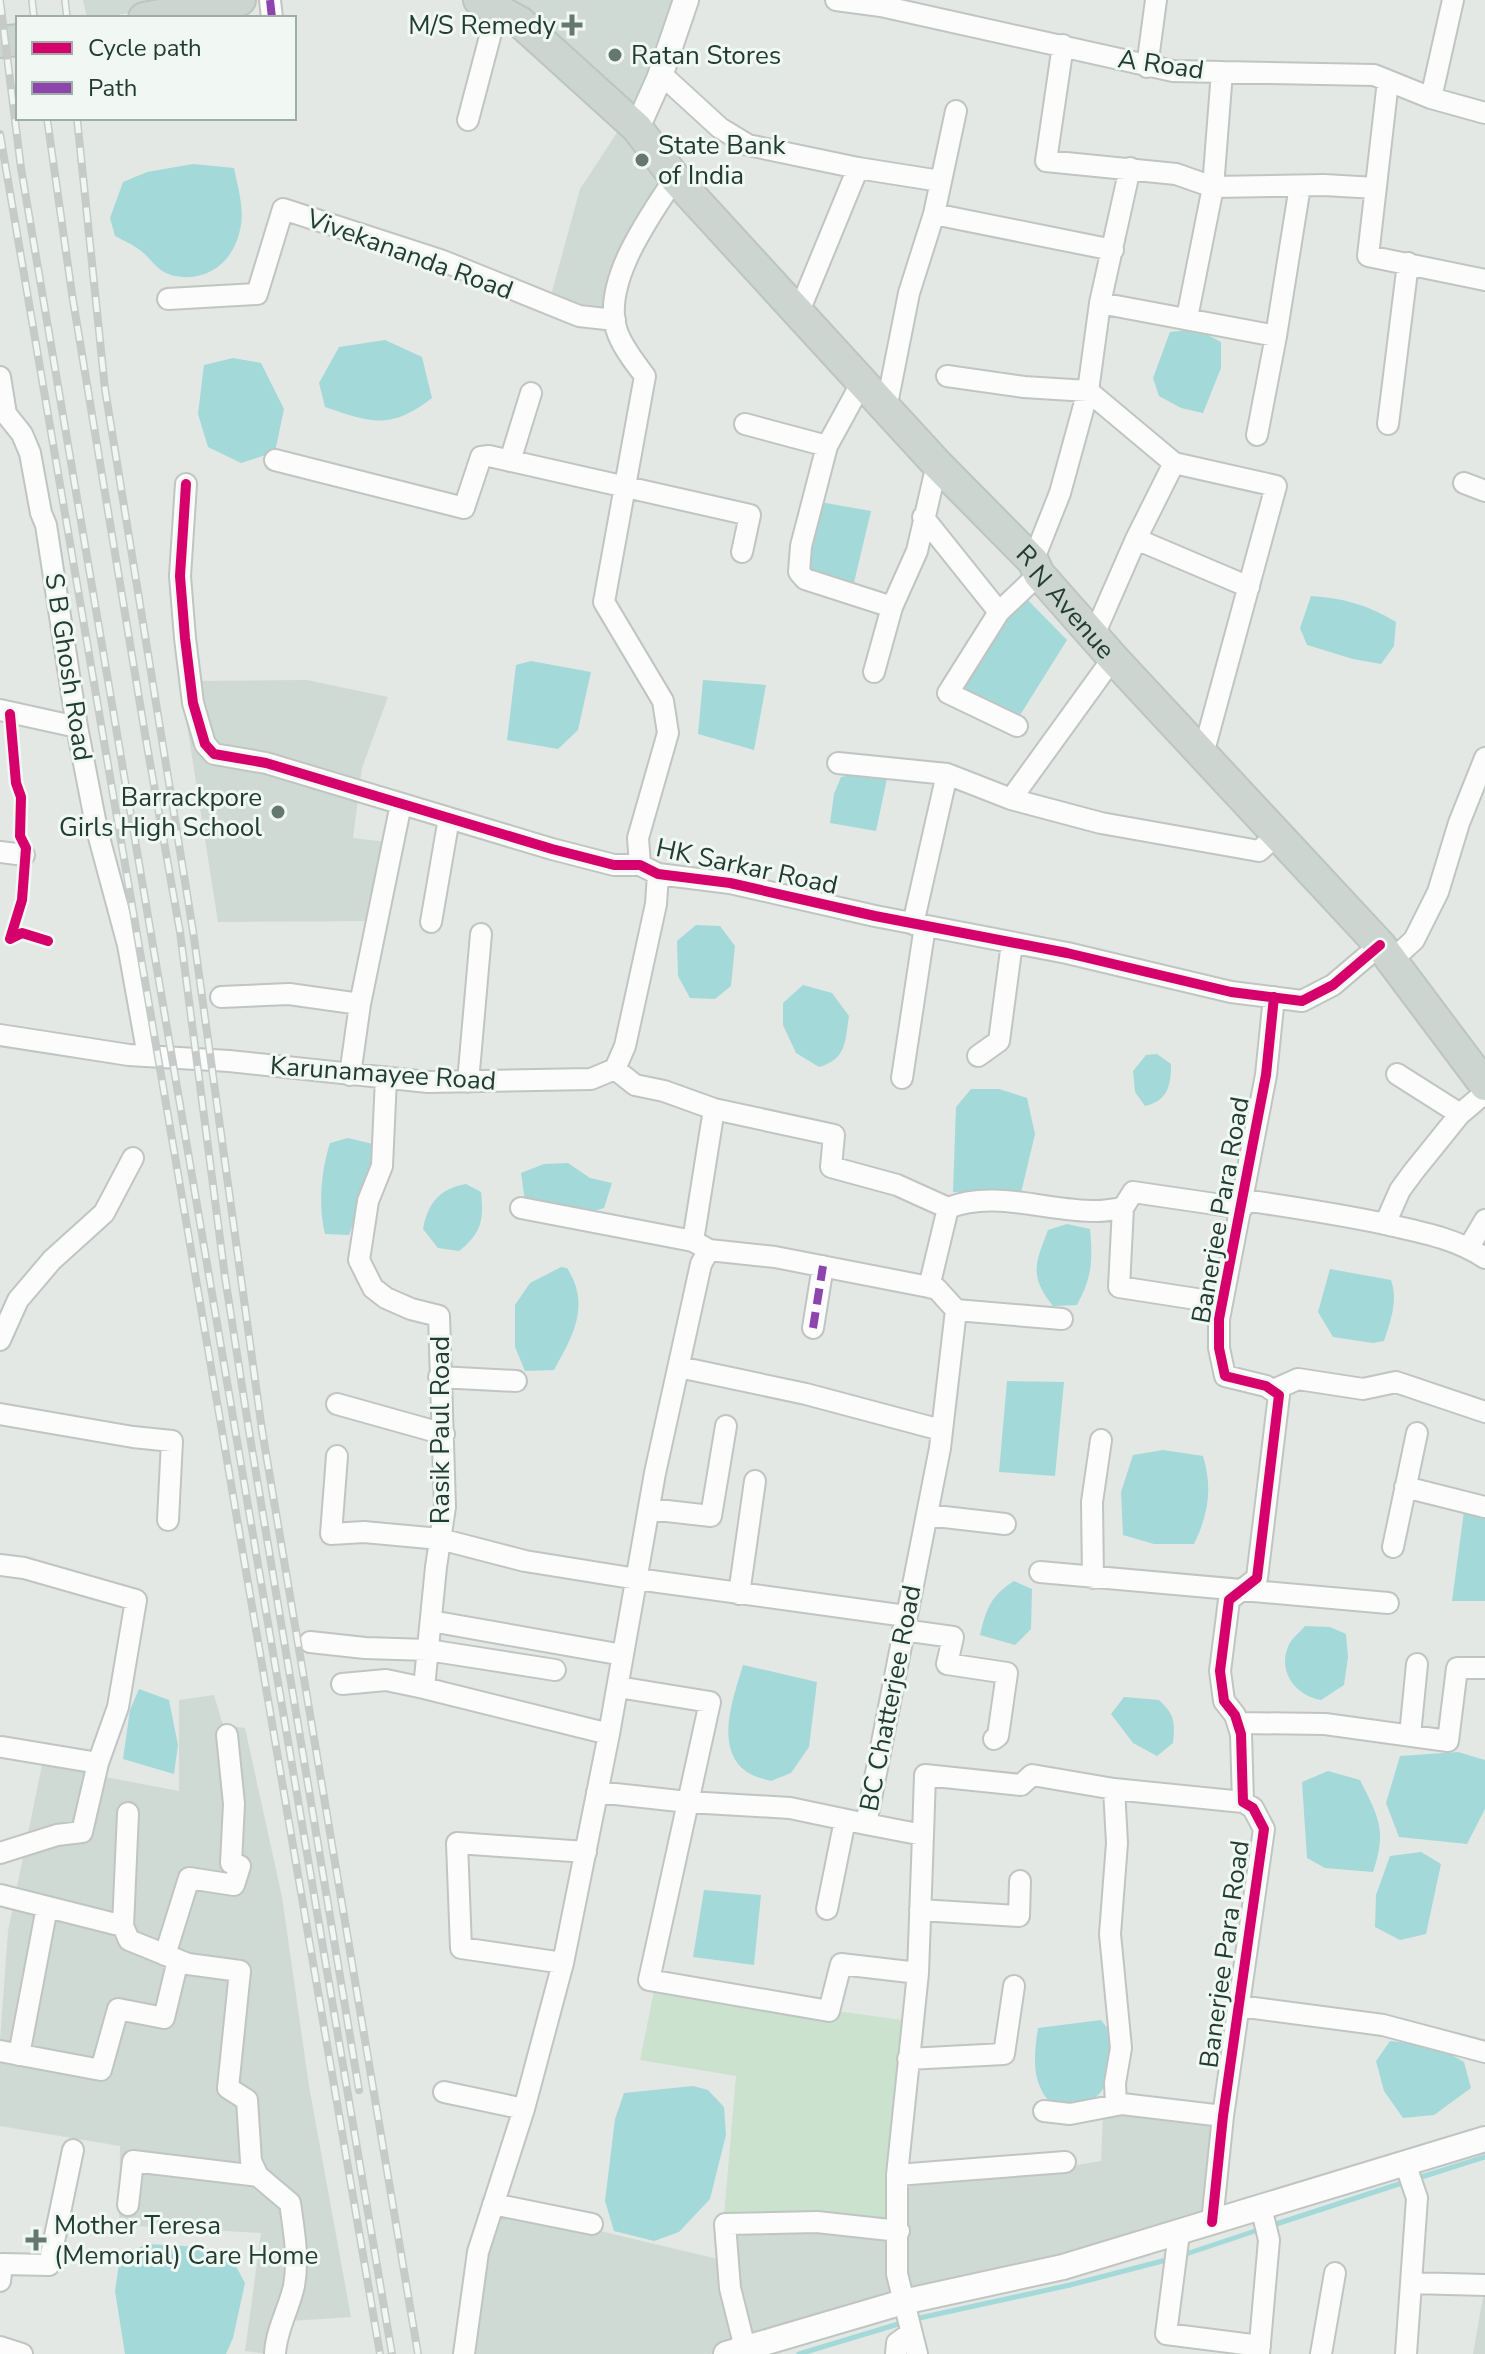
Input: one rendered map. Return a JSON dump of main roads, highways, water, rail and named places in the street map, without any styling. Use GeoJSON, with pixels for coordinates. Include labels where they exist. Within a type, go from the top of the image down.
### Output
{"type":"FeatureCollection","features":[{"type":"Feature","properties":{"kind":"main road"},"geometry":{"type":"LineString","coordinates":[[154,16],[233,1]]}},
{"type":"Feature","properties":{"kind":"main road","name":"R N Avenue"},"geometry":{"type":"LineString","coordinates":[[488,5],[520,22],[637,128],[675,178],[798,314],[1036,568],[1113,658],[1386,953],[1485,1085]]}},
{"type":"Feature","properties":{"kind":"water"},"geometry":{"type":"Polygon","coordinates":[[[193,164],[234,168],[242,215],[236,242],[224,262],[205,274],[183,277],[165,273],[142,251],[115,236],[110,218],[123,182],[147,172],[193,164]]]}},
{"type":"Feature","properties":{"kind":"water"},"geometry":{"type":"Polygon","coordinates":[[[1197,329],[1221,342],[1221,368],[1203,413],[1181,408],[1159,396],[1153,378],[1170,332],[1197,329]]]}},
{"type":"Feature","properties":{"kind":"water"},"geometry":{"type":"Polygon","coordinates":[[[385,340],[422,357],[432,398],[392,419],[368,420],[325,407],[319,383],[339,347],[385,340]]]}},
{"type":"Feature","properties":{"kind":"water"},"geometry":{"type":"Polygon","coordinates":[[[233,358],[261,363],[284,409],[275,452],[241,463],[208,447],[198,414],[204,365],[233,358]]]}},
{"type":"Feature","properties":{"kind":"water"},"geometry":{"type":"Polygon","coordinates":[[[820,502],[871,511],[852,591],[805,578],[820,502]]]}},
{"type":"Feature","properties":{"kind":"water"},"geometry":{"type":"Polygon","coordinates":[[[1018,590],[1067,640],[1017,720],[954,698],[1018,590]]]}},
{"type":"Feature","properties":{"kind":"water"},"geometry":{"type":"Polygon","coordinates":[[[1311,596],[1355,603],[1396,622],[1394,646],[1381,664],[1307,645],[1300,628],[1311,596]]]}},
{"type":"Feature","properties":{"kind":"water"},"geometry":{"type":"Polygon","coordinates":[[[531,661],[591,672],[578,730],[558,749],[507,740],[516,665],[531,661]]]}},
{"type":"Feature","properties":{"kind":"water"},"geometry":{"type":"Polygon","coordinates":[[[703,680],[766,685],[754,750],[698,734],[703,680]]]}},
{"type":"Feature","properties":{"kind":"water"},"geometry":{"type":"Polygon","coordinates":[[[864,772],[888,774],[876,831],[830,823],[834,794],[841,777],[864,772]]]}},
{"type":"Feature","properties":{"kind":"water"},"geometry":{"type":"Polygon","coordinates":[[[696,925],[720,926],[735,946],[731,986],[715,999],[690,998],[678,976],[677,941],[696,925]]]}},
{"type":"Feature","properties":{"kind":"water"},"geometry":{"type":"Polygon","coordinates":[[[803,985],[832,993],[849,1016],[840,1054],[819,1067],[796,1053],[783,1025],[783,1003],[803,985]]]}},
{"type":"Feature","properties":{"kind":"water"},"geometry":{"type":"Polygon","coordinates":[[[1157,1054],[1171,1064],[1169,1085],[1159,1100],[1145,1106],[1135,1092],[1133,1071],[1146,1055],[1157,1054]]]}},
{"type":"Feature","properties":{"kind":"water"},"geometry":{"type":"Polygon","coordinates":[[[971,1089],[999,1089],[1027,1098],[1035,1134],[1021,1193],[953,1192],[956,1107],[971,1089]]]}},
{"type":"Feature","properties":{"kind":"water"},"geometry":{"type":"Polygon","coordinates":[[[348,1138],[373,1144],[376,1161],[349,1235],[325,1234],[321,1200],[327,1154],[330,1143],[348,1138]]]}},
{"type":"Feature","properties":{"kind":"water"},"geometry":{"type":"Polygon","coordinates":[[[568,1163],[590,1178],[612,1183],[604,1208],[576,1216],[525,1201],[521,1173],[544,1164],[568,1163]]]}},
{"type":"Feature","properties":{"kind":"water"},"geometry":{"type":"Polygon","coordinates":[[[466,1184],[481,1192],[482,1210],[477,1232],[459,1251],[438,1248],[423,1229],[428,1212],[442,1194],[466,1184]]]}},
{"type":"Feature","properties":{"kind":"water"},"geometry":{"type":"Polygon","coordinates":[[[1067,1224],[1090,1229],[1090,1268],[1077,1305],[1053,1306],[1037,1278],[1038,1261],[1048,1230],[1067,1224]]]}},
{"type":"Feature","properties":{"kind":"water"},"geometry":{"type":"Polygon","coordinates":[[[561,1267],[567,1268],[578,1295],[573,1333],[554,1370],[525,1371],[515,1347],[515,1305],[530,1283],[561,1267]]]}},
{"type":"Feature","properties":{"kind":"water"},"geometry":{"type":"Polygon","coordinates":[[[1330,1269],[1391,1280],[1394,1303],[1384,1341],[1373,1343],[1333,1337],[1318,1312],[1330,1269]]]}},
{"type":"Feature","properties":{"kind":"water"},"geometry":{"type":"Polygon","coordinates":[[[1007,1381],[1064,1382],[1055,1476],[999,1472],[1007,1381]]]}},
{"type":"Feature","properties":{"kind":"water"},"geometry":{"type":"Polygon","coordinates":[[[1163,1450],[1203,1456],[1208,1502],[1194,1544],[1154,1544],[1123,1535],[1121,1492],[1133,1455],[1163,1450]]]}},
{"type":"Feature","properties":{"kind":"water"},"geometry":{"type":"Polygon","coordinates":[[[1464,1511],[1485,1515],[1485,1601],[1452,1601],[1464,1511]]]}},
{"type":"Feature","properties":{"kind":"water"},"geometry":{"type":"Polygon","coordinates":[[[1014,1581],[1032,1589],[1031,1629],[1015,1645],[980,1635],[990,1604],[999,1592],[1014,1581]]]}},
{"type":"Feature","properties":{"kind":"water"},"geometry":{"type":"Polygon","coordinates":[[[1305,1626],[1330,1627],[1346,1634],[1348,1657],[1344,1685],[1321,1700],[1295,1686],[1286,1670],[1285,1660],[1291,1641],[1305,1626]]]}},
{"type":"Feature","properties":{"kind":"water"},"geometry":{"type":"Polygon","coordinates":[[[743,1665],[817,1682],[809,1747],[791,1773],[771,1781],[747,1772],[731,1750],[728,1736],[731,1706],[743,1665]]]}},
{"type":"Feature","properties":{"kind":"water"},"geometry":{"type":"Polygon","coordinates":[[[139,1689],[169,1700],[178,1745],[174,1774],[123,1759],[130,1710],[139,1689]]]}},
{"type":"Feature","properties":{"kind":"water"},"geometry":{"type":"Polygon","coordinates":[[[1124,1697],[1159,1700],[1171,1715],[1173,1743],[1157,1756],[1133,1743],[1111,1714],[1124,1697]]]}},
{"type":"Feature","properties":{"kind":"water"},"geometry":{"type":"Polygon","coordinates":[[[1458,1752],[1485,1760],[1485,1809],[1467,1844],[1399,1837],[1386,1803],[1400,1756],[1458,1752]]]}},
{"type":"Feature","properties":{"kind":"water"},"geometry":{"type":"Polygon","coordinates":[[[1328,1771],[1360,1780],[1372,1804],[1380,1834],[1373,1872],[1325,1868],[1307,1858],[1302,1782],[1328,1771]]]}},
{"type":"Feature","properties":{"kind":"water"},"geometry":{"type":"Polygon","coordinates":[[[1421,1852],[1441,1864],[1426,1934],[1400,1940],[1375,1927],[1376,1895],[1390,1856],[1421,1852]]]}},
{"type":"Feature","properties":{"kind":"water"},"geometry":{"type":"Polygon","coordinates":[[[704,1890],[761,1895],[754,1965],[693,1957],[704,1890]]]}},
{"type":"Feature","properties":{"kind":"water"},"geometry":{"type":"Polygon","coordinates":[[[1101,2020],[1116,2039],[1109,2075],[1102,2091],[1084,2102],[1049,2101],[1037,2076],[1038,2028],[1101,2020]]]}},
{"type":"Feature","properties":{"kind":"water"},"geometry":{"type":"Polygon","coordinates":[[[1390,2041],[1436,2046],[1464,2062],[1471,2088],[1434,2115],[1403,2118],[1384,2091],[1376,2061],[1390,2041]]]}},
{"type":"Feature","properties":{"kind":"water"},"geometry":{"type":"Polygon","coordinates":[[[693,2086],[708,2090],[724,2107],[726,2135],[710,2199],[679,2232],[654,2241],[614,2231],[605,2201],[615,2119],[624,2093],[693,2086]]]}},
{"type":"Feature","properties":{"kind":"water"},"geometry":{"type":"Polygon","coordinates":[[[147,2244],[201,2247],[229,2253],[245,2283],[233,2338],[226,2354],[125,2354],[115,2291],[120,2257],[147,2244]]]}},
{"type":"Feature","properties":{"kind":"waterway"},"geometry":{"type":"LineString","coordinates":[[1415,2179],[1485,2157]]}},
{"type":"Feature","properties":{"kind":"waterway"},"geometry":{"type":"LineString","coordinates":[[1270,2226],[1405,2182]]}},
{"type":"Feature","properties":{"kind":"waterway"},"geometry":{"type":"LineString","coordinates":[[1180,2256],[1261,2229]]}},
{"type":"Feature","properties":{"kind":"waterway"},"geometry":{"type":"LineString","coordinates":[[915,2319],[1070,2285],[1170,2259]]}},
{"type":"Feature","properties":{"kind":"waterway"},"geometry":{"type":"LineString","coordinates":[[799,2354],[905,2322]]}},
{"type":"Feature","properties":{"kind":"railway"},"geometry":{"type":"LineString","coordinates":[[0,0],[21,168],[392,2354]]}},
{"type":"Feature","properties":{"kind":"railway"},"geometry":{"type":"LineString","coordinates":[[32,0],[34,16]]}},
{"type":"Feature","properties":{"kind":"railway"},"geometry":{"type":"LineString","coordinates":[[65,0],[67,16]]}},
{"type":"Feature","properties":{"kind":"railway"},"geometry":{"type":"LineString","coordinates":[[47,120],[72,294],[180,932],[225,1277],[249,1431],[359,2090]]}},
{"type":"Feature","properties":{"kind":"railway"},"geometry":{"type":"LineString","coordinates":[[77,120],[105,389],[193,931],[262,1430],[418,2354]]}},
{"type":"Feature","properties":{"kind":"railway"},"geometry":{"type":"LineString","coordinates":[[0,134],[380,2354]]}},
{"type":"Feature","properties":{"kind":"place","name":"M/S Remedy"},"geometry":{"type":"Point","coordinates":[572,25]}},
{"type":"Feature","properties":{"kind":"place","name":"Ratan Stores"},"geometry":{"type":"Point","coordinates":[615,55]}},
{"type":"Feature","properties":{"kind":"place","name":"State Bank of India"},"geometry":{"type":"Point","coordinates":[642,160]}},
{"type":"Feature","properties":{"kind":"place","name":"Barrackpore Girls High School"},"geometry":{"type":"Point","coordinates":[278,812]}},
{"type":"Feature","properties":{"kind":"place","name":"Mother Teresa (Memorial) Care Home"},"geometry":{"type":"Point","coordinates":[36,2240]}}]}
